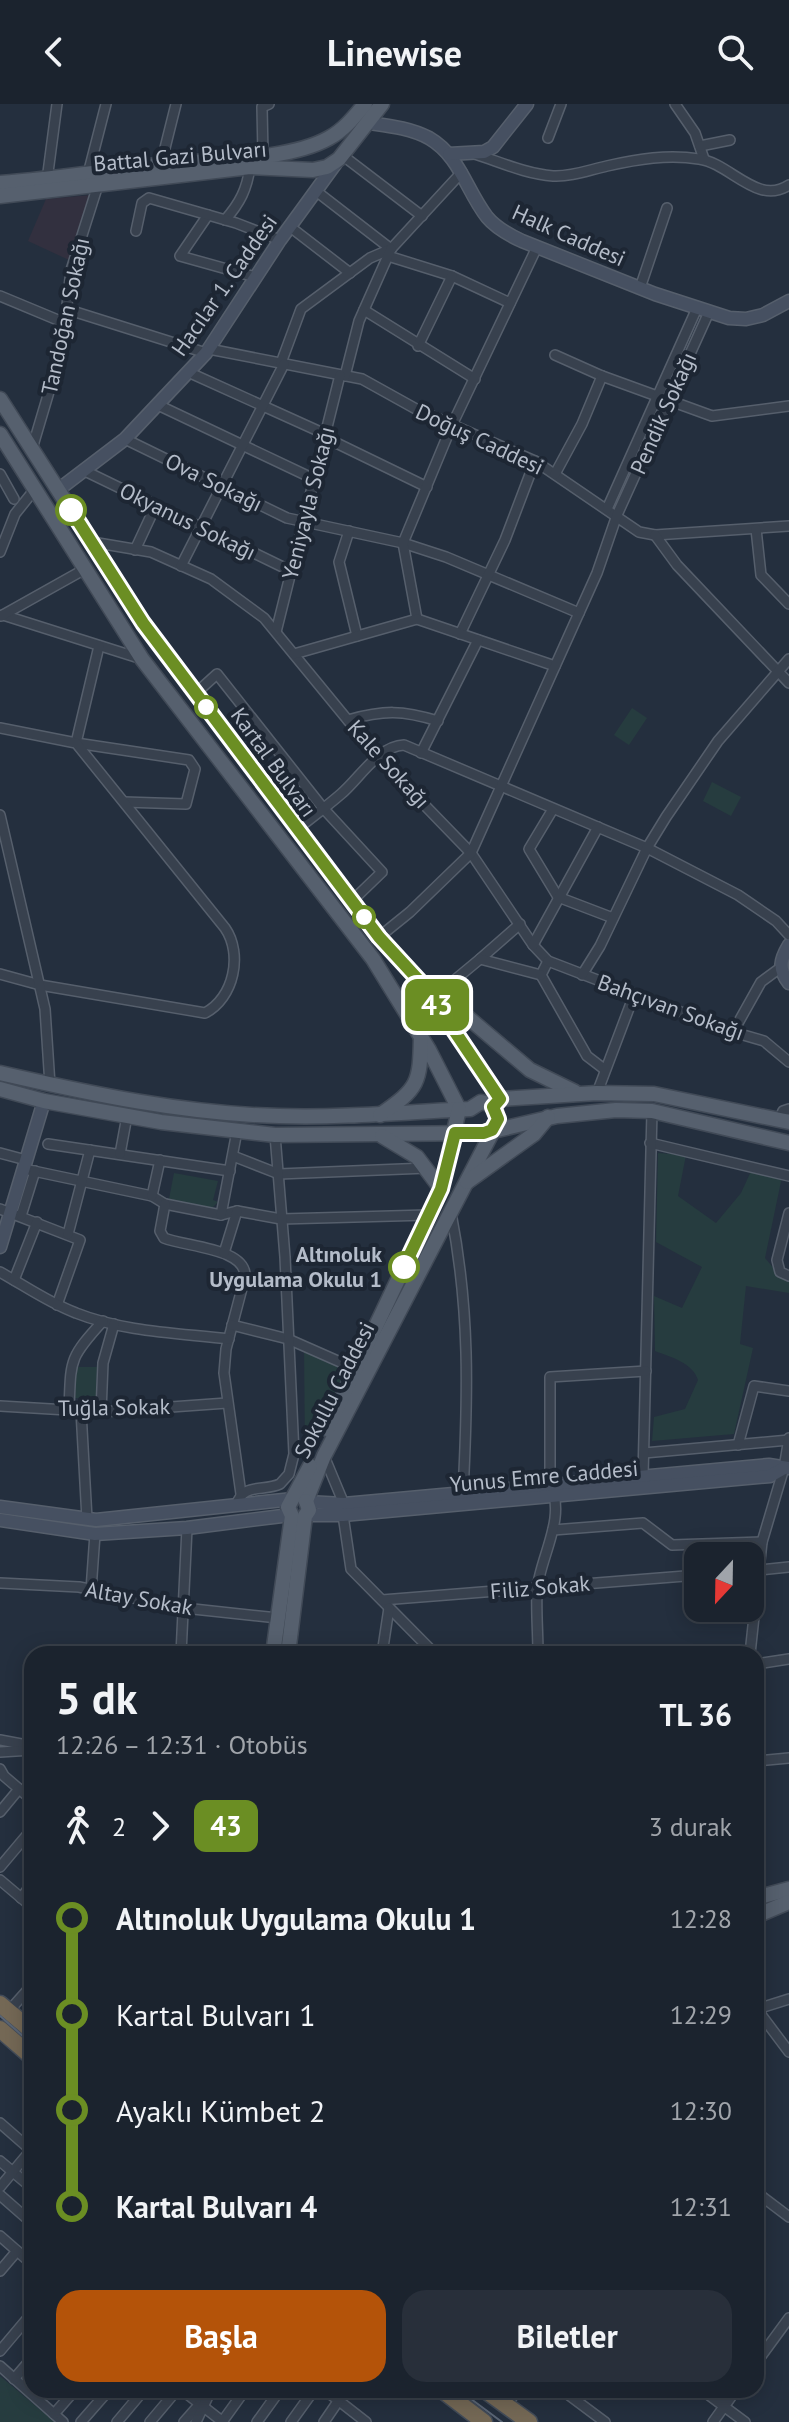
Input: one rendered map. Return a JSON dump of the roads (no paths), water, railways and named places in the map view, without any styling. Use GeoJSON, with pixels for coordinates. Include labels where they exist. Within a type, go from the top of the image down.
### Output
{"type":"FeatureCollection","features":[{"type":"Feature","properties":{"kind":"highway"},"geometry":{"type":"LineString","coordinates":[[4,2008],[24,2024]]}},
{"type":"Feature","properties":{"kind":"highway"},"geometry":{"type":"LineString","coordinates":[[0,2029],[24,2050]]}},
{"type":"Feature","properties":{"kind":"highway"},"geometry":{"type":"LineString","coordinates":[[452,2398],[484,2422]]}},
{"type":"Feature","properties":{"kind":"highway"},"geometry":{"type":"LineString","coordinates":[[496,2398],[529,2422]]}},
{"type":"Feature","properties":{"kind":"main road","name":"Battal Gazi Bulvarı"},"geometry":{"type":"LineString","coordinates":[[0,196],[93,180],[161,164],[263,155],[305,147],[323,140],[353,119],[365,104]]}},
{"type":"Feature","properties":{"kind":"main road"},"geometry":{"type":"LineString","coordinates":[[340,157],[382,104]]}},
{"type":"Feature","properties":{"kind":"main road"},"geometry":{"type":"LineString","coordinates":[[353,119],[369,123]]}},
{"type":"Feature","properties":{"kind":"main road"},"geometry":{"type":"LineString","coordinates":[[308,170],[310,159],[323,140]]}},
{"type":"Feature","properties":{"kind":"main road","name":"Battal Gazi Bulvarı"},"geometry":{"type":"LineString","coordinates":[[0,183],[93,180],[250,167],[308,170],[327,167],[340,157]]}},
{"type":"Feature","properties":{"kind":"main road","name":"Kartal Bulvarı"},"geometry":{"type":"LineString","coordinates":[[0,399],[143,623],[296,830],[379,937],[425,987],[497,1103]]}},
{"type":"Feature","properties":{"kind":"main road","name":"Kartal Bulvarı"},"geometry":{"type":"LineString","coordinates":[[0,434],[142,659],[373,959],[464,1109]]}},
{"type":"Feature","properties":{"kind":"main road"},"geometry":{"type":"LineString","coordinates":[[425,987],[439,993],[530,1070],[549,1081],[590,1094]]}},
{"type":"Feature","properties":{"kind":"main road"},"geometry":{"type":"LineString","coordinates":[[380,1115],[416,1084],[420,1072],[421,1037]]}},
{"type":"Feature","properties":{"kind":"main road"},"geometry":{"type":"LineString","coordinates":[[0,1073],[163,1107],[278,1116],[380,1115],[464,1109],[481,1102],[590,1094],[654,1094],[786,1117]]}},
{"type":"Feature","properties":{"kind":"main road"},"geometry":{"type":"LineString","coordinates":[[0,1089],[44,1101],[127,1116],[275,1135],[484,1133],[548,1117],[616,1110],[652,1111],[789,1143]]}},
{"type":"Feature","properties":{"kind":"main road"},"geometry":{"type":"LineString","coordinates":[[492,1130],[498,1119],[497,1103]]}},
{"type":"Feature","properties":{"kind":"main road"},"geometry":{"type":"LineString","coordinates":[[464,1109],[467,1121],[475,1131]]}},
{"type":"Feature","properties":{"kind":"main road","name":"Sokullu Caddesi"},"geometry":{"type":"LineString","coordinates":[[274,1646],[299,1508],[356,1369],[441,1189],[464,1109]]}},
{"type":"Feature","properties":{"kind":"main road"},"geometry":{"type":"LineString","coordinates":[[463,1184],[534,1134],[548,1117]]}},
{"type":"Feature","properties":{"kind":"main road","name":"Sokullu Caddesi"},"geometry":{"type":"LineString","coordinates":[[289,1646],[299,1508],[492,1130]]}},
{"type":"Feature","properties":{"kind":"main road"},"geometry":{"type":"LineString","coordinates":[[378,1134],[408,1150],[427,1168],[441,1189]]}},
{"type":"Feature","properties":{"kind":"main road"},"geometry":{"type":"LineString","coordinates":[[764,1896],[789,1889]]}},
{"type":"Feature","properties":{"kind":"main road"},"geometry":{"type":"LineString","coordinates":[[764,1913],[789,1902]]}},
{"type":"Feature","properties":{"kind":"street"},"geometry":{"type":"LineString","coordinates":[[47,180],[57,104]]}},
{"type":"Feature","properties":{"kind":"street","name":"Tandoğan Sokağı"},"geometry":{"type":"LineString","coordinates":[[32,449],[65,323],[71,270],[93,180],[106,104]]}},
{"type":"Feature","properties":{"kind":"street"},"geometry":{"type":"LineString","coordinates":[[161,164],[176,104],[170,104]]}},
{"type":"Feature","properties":{"kind":"street"},"geometry":{"type":"LineString","coordinates":[[263,155],[262,107],[269,104]]}},
{"type":"Feature","properties":{"kind":"street"},"geometry":{"type":"LineString","coordinates":[[449,154],[474,153],[493,147],[527,104]]}},
{"type":"Feature","properties":{"kind":"street"},"geometry":{"type":"LineString","coordinates":[[548,138],[561,104]]}},
{"type":"Feature","properties":{"kind":"street"},"geometry":{"type":"LineString","coordinates":[[675,104],[695,133],[704,159]]}},
{"type":"Feature","properties":{"kind":"street","name":"Halk Caddesi"},"geometry":{"type":"LineString","coordinates":[[369,123],[407,129],[430,139],[449,154],[488,219],[504,232],[537,247],[640,288],[729,318],[746,319],[763,315],[789,301]]}},
{"type":"Feature","properties":{"kind":"street"},"geometry":{"type":"LineString","coordinates":[[700,146],[730,140]]}},
{"type":"Feature","properties":{"kind":"street"},"geometry":{"type":"LineString","coordinates":[[474,153],[553,176],[638,159],[672,156],[704,159],[762,189],[777,191],[789,185]]}},
{"type":"Feature","properties":{"kind":"street"},"geometry":{"type":"LineString","coordinates":[[340,157],[422,216]]}},
{"type":"Feature","properties":{"kind":"street","name":"Hacılar 1. Caddesi"},"geometry":{"type":"LineString","coordinates":[[58,490],[125,439],[208,351],[289,226],[340,157]]}},
{"type":"Feature","properties":{"kind":"street"},"geometry":{"type":"LineString","coordinates":[[225,220],[238,205],[247,187],[250,167]]}},
{"type":"Feature","properties":{"kind":"street"},"geometry":{"type":"LineString","coordinates":[[308,170],[314,193],[390,253],[452,276],[510,303]]}},
{"type":"Feature","properties":{"kind":"street"},"geometry":{"type":"LineString","coordinates":[[181,566],[263,406],[301,309],[370,258],[390,253],[462,172]]}},
{"type":"Feature","properties":{"kind":"street"},"geometry":{"type":"LineString","coordinates":[[136,231],[142,203],[149,198],[280,240]]}},
{"type":"Feature","properties":{"kind":"street"},"geometry":{"type":"LineString","coordinates":[[640,288],[667,208]]}},
{"type":"Feature","properties":{"kind":"street"},"geometry":{"type":"LineString","coordinates":[[208,215],[180,256],[255,277]]}},
{"type":"Feature","properties":{"kind":"street"},"geometry":{"type":"LineString","coordinates":[[289,226],[350,273]]}},
{"type":"Feature","properties":{"kind":"street"},"geometry":{"type":"LineString","coordinates":[[417,619],[403,543],[452,425],[537,247]]}},
{"type":"Feature","properties":{"kind":"street","name":"Yeniyayla Sokağı"},"geometry":{"type":"LineString","coordinates":[[276,632],[324,436],[364,310],[390,253]]}},
{"type":"Feature","properties":{"kind":"street"},"geometry":{"type":"LineString","coordinates":[[418,346],[452,276]]}},
{"type":"Feature","properties":{"kind":"street"},"geometry":{"type":"LineString","coordinates":[[0,296],[65,323]]}},
{"type":"Feature","properties":{"kind":"street","name":"Doğuş Caddesi"},"geometry":{"type":"LineString","coordinates":[[66,309],[208,351],[362,379],[416,409],[535,461],[639,532],[655,535]]}},
{"type":"Feature","properties":{"kind":"street"},"geometry":{"type":"LineString","coordinates":[[364,310],[475,379]]}},
{"type":"Feature","properties":{"kind":"street"},"geometry":{"type":"LineString","coordinates":[[607,509],[657,396],[703,310]]}},
{"type":"Feature","properties":{"kind":"street","name":"Pendik Sokağı"},"geometry":{"type":"LineString","coordinates":[[471,853],[597,573],[617,515],[668,401],[703,310]]}},
{"type":"Feature","properties":{"kind":"street"},"geometry":{"type":"LineString","coordinates":[[555,355],[602,376],[716,417],[789,406]]}},
{"type":"Feature","properties":{"kind":"street"},"geometry":{"type":"LineString","coordinates":[[188,372],[427,487]]}},
{"type":"Feature","properties":{"kind":"street"},"geometry":{"type":"LineString","coordinates":[[555,474],[582,424],[602,376]]}},
{"type":"Feature","properties":{"kind":"street"},"geometry":{"type":"LineString","coordinates":[[158,405],[314,479]]}},
{"type":"Feature","properties":{"kind":"street","name":"Ova Sokağı"},"geometry":{"type":"LineString","coordinates":[[125,439],[287,518],[403,543],[579,613]]}},
{"type":"Feature","properties":{"kind":"street"},"geometry":{"type":"LineString","coordinates":[[460,634],[505,540],[535,461]]}},
{"type":"Feature","properties":{"kind":"street","name":"Okyanus Sokağı"},"geometry":{"type":"LineString","coordinates":[[85,471],[291,571]]}},
{"type":"Feature","properties":{"kind":"street"},"geometry":{"type":"LineString","coordinates":[[0,474],[18,502]]}},
{"type":"Feature","properties":{"kind":"street"},"geometry":{"type":"LineString","coordinates":[[0,488],[18,502]]}},
{"type":"Feature","properties":{"kind":"street"},"geometry":{"type":"LineString","coordinates":[[0,552],[18,502],[35,489]]}},
{"type":"Feature","properties":{"kind":"street"},"geometry":{"type":"LineString","coordinates":[[135,550],[156,505]]}},
{"type":"Feature","properties":{"kind":"street"},"geometry":{"type":"LineString","coordinates":[[655,535],[789,526]]}},
{"type":"Feature","properties":{"kind":"street"},"geometry":{"type":"LineString","coordinates":[[756,529],[761,575],[789,604]]}},
{"type":"Feature","properties":{"kind":"street"},"geometry":{"type":"LineString","coordinates":[[349,531],[339,562],[357,636]]}},
{"type":"Feature","properties":{"kind":"street"},"geometry":{"type":"LineString","coordinates":[[655,535],[677,565],[789,683]]}},
{"type":"Feature","properties":{"kind":"street","name":"Kale Sokağı"},"geometry":{"type":"LineString","coordinates":[[92,542],[151,552],[211,579],[264,618],[378,757],[471,853],[533,945],[548,961]]}},
{"type":"Feature","properties":{"kind":"street"},"geometry":{"type":"LineString","coordinates":[[2,616],[85,569]]}},
{"type":"Feature","properties":{"kind":"street"},"geometry":{"type":"LineString","coordinates":[[2,616],[142,659]]}},
{"type":"Feature","properties":{"kind":"street"},"geometry":{"type":"LineString","coordinates":[[294,654],[417,619],[555,666]]}},
{"type":"Feature","properties":{"kind":"street"},"geometry":{"type":"LineString","coordinates":[[421,753],[478,640]]}},
{"type":"Feature","properties":{"kind":"street"},"geometry":{"type":"LineString","coordinates":[[76,743],[99,646]]}},
{"type":"Feature","properties":{"kind":"street"},"geometry":{"type":"LineString","coordinates":[[582,975],[647,848],[718,741],[789,659]]}},
{"type":"Feature","properties":{"kind":"street"},"geometry":{"type":"LineString","coordinates":[[196,693],[217,674],[323,808],[382,872],[352,901]]}},
{"type":"Feature","properties":{"kind":"street"},"geometry":{"type":"LineString","coordinates":[[348,720],[378,711],[408,712],[438,721]]}},
{"type":"Feature","properties":{"kind":"street"},"geometry":{"type":"LineString","coordinates":[[0,728],[189,760],[194,766],[195,777],[186,804],[124,802]]}},
{"type":"Feature","properties":{"kind":"street"},"geometry":{"type":"LineString","coordinates":[[0,974],[40,985],[205,1013],[216,1006],[227,991],[234,955],[228,933],[76,743]]}},
{"type":"Feature","properties":{"kind":"street"},"geometry":{"type":"LineString","coordinates":[[296,830],[378,757],[400,745],[647,848],[738,895],[776,921],[789,935]]}},
{"type":"Feature","properties":{"kind":"street"},"geometry":{"type":"LineString","coordinates":[[553,809],[529,849],[560,899],[613,918]]}},
{"type":"Feature","properties":{"kind":"street"},"geometry":{"type":"LineString","coordinates":[[0,815],[40,985],[49,1036],[50,1085]]}},
{"type":"Feature","properties":{"kind":"street"},"geometry":{"type":"LineString","coordinates":[[533,945],[598,827]]}},
{"type":"Feature","properties":{"kind":"street"},"geometry":{"type":"LineString","coordinates":[[379,937],[410,912],[471,853]]}},
{"type":"Feature","properties":{"kind":"street"},"geometry":{"type":"LineString","coordinates":[[451,983],[520,924]]}},
{"type":"Feature","properties":{"kind":"street"},"geometry":{"type":"LineString","coordinates":[[733,1032],[761,982],[780,968],[789,945]]}},
{"type":"Feature","properties":{"kind":"street"},"geometry":{"type":"LineString","coordinates":[[480,959],[541,975],[587,1056],[604,1069]]}},
{"type":"Feature","properties":{"kind":"street"},"geometry":{"type":"LineString","coordinates":[[541,975],[548,961]]}},
{"type":"Feature","properties":{"kind":"street","name":"Bahçıvan Sokağı"},"geometry":{"type":"LineString","coordinates":[[548,961],[764,1041],[789,1062]]}},
{"type":"Feature","properties":{"kind":"street"},"geometry":{"type":"LineString","coordinates":[[780,968],[789,983]]}},
{"type":"Feature","properties":{"kind":"street"},"geometry":{"type":"LineString","coordinates":[[590,1094],[604,1069],[634,995]]}},
{"type":"Feature","properties":{"kind":"street"},"geometry":{"type":"LineString","coordinates":[[0,1247],[29,1167],[44,1101]]}},
{"type":"Feature","properties":{"kind":"street"},"geometry":{"type":"LineString","coordinates":[[643,1476],[652,1111]]}},
{"type":"Feature","properties":{"kind":"street"},"geometry":{"type":"LineString","coordinates":[[120,1154],[127,1116]]}},
{"type":"Feature","properties":{"kind":"street"},"geometry":{"type":"LineString","coordinates":[[221,1215],[237,1131]]}},
{"type":"Feature","properties":{"kind":"street"},"geometry":{"type":"LineString","coordinates":[[238,1500],[252,1488],[276,1487],[289,1474],[294,1454],[275,1135]]}},
{"type":"Feature","properties":{"kind":"street"},"geometry":{"type":"LineString","coordinates":[[650,1143],[789,1176]]}},
{"type":"Feature","properties":{"kind":"street"},"geometry":{"type":"LineString","coordinates":[[48,1144],[230,1171]]}},
{"type":"Feature","properties":{"kind":"street"},"geometry":{"type":"LineString","coordinates":[[68,1234],[90,1150]]}},
{"type":"Feature","properties":{"kind":"street"},"geometry":{"type":"LineString","coordinates":[[0,1153],[29,1167],[152,1196],[165,1204],[221,1215],[237,1211],[281,1219],[428,1215]]}},
{"type":"Feature","properties":{"kind":"street"},"geometry":{"type":"LineString","coordinates":[[233,1156],[279,1174],[427,1168]]}},
{"type":"Feature","properties":{"kind":"street"},"geometry":{"type":"LineString","coordinates":[[152,1196],[160,1160]]}},
{"type":"Feature","properties":{"kind":"street"},"geometry":{"type":"LineString","coordinates":[[165,1204],[160,1231],[164,1238],[224,1253],[240,1261],[246,1273],[232,1325],[224,1373],[238,1500]]}},
{"type":"Feature","properties":{"kind":"street"},"geometry":{"type":"LineString","coordinates":[[450,1210],[461,1269],[468,1349],[463,1493]]}},
{"type":"Feature","properties":{"kind":"street"},"geometry":{"type":"LineString","coordinates":[[224,1253],[237,1211]]}},
{"type":"Feature","properties":{"kind":"street"},"geometry":{"type":"LineString","coordinates":[[11,1212],[80,1240],[57,1305]]}},
{"type":"Feature","properties":{"kind":"street"},"geometry":{"type":"LineString","coordinates":[[789,1213],[777,1263],[780,1272],[789,1276]]}},
{"type":"Feature","properties":{"kind":"street"},"geometry":{"type":"LineString","coordinates":[[14,1280],[37,1222]]}},
{"type":"Feature","properties":{"kind":"street"},"geometry":{"type":"LineString","coordinates":[[0,1272],[57,1305],[103,1321],[229,1339]]}},
{"type":"Feature","properties":{"kind":"street"},"geometry":{"type":"LineString","coordinates":[[69,1410],[71,1364],[78,1348],[103,1321]]}},
{"type":"Feature","properties":{"kind":"street"},"geometry":{"type":"LineString","coordinates":[[101,1412],[101,1378],[114,1324]]}},
{"type":"Feature","properties":{"kind":"street"},"geometry":{"type":"LineString","coordinates":[[232,1325],[288,1339],[356,1369]]}},
{"type":"Feature","properties":{"kind":"street"},"geometry":{"type":"LineString","coordinates":[[538,1646],[537,1587],[553,1530],[550,1377],[646,1371]]}},
{"type":"Feature","properties":{"kind":"street"},"geometry":{"type":"LineString","coordinates":[[738,1445],[754,1386],[789,1391]]}},
{"type":"Feature","properties":{"kind":"street","name":"Tuğla Sokak"},"geometry":{"type":"LineString","coordinates":[[0,1406],[101,1412],[227,1403]]}},
{"type":"Feature","properties":{"kind":"street"},"geometry":{"type":"LineString","coordinates":[[81,1411],[87,1519]]}},
{"type":"Feature","properties":{"kind":"street"},"geometry":{"type":"LineString","coordinates":[[644,1453],[789,1439],[786,1468],[762,1542]]}},
{"type":"Feature","properties":{"kind":"street"},"geometry":{"type":"LineString","coordinates":[[324,1456],[336,1481],[344,1510],[351,1569],[427,1646]]}},
{"type":"Feature","properties":{"kind":"street","name":"Yunus Emre Caddesi"},"geometry":{"type":"LineString","coordinates":[[344,1510],[363,1502],[463,1493],[553,1490],[643,1476],[769,1465],[786,1468]]}},
{"type":"Feature","properties":{"kind":"street","name":"Yunus Emre Caddesi"},"geometry":{"type":"LineString","coordinates":[[0,1507],[87,1519],[238,1500],[344,1510],[553,1490],[770,1476],[786,1468]]}},
{"type":"Feature","properties":{"kind":"street"},"geometry":{"type":"LineString","coordinates":[[336,1481],[363,1502]]}},
{"type":"Feature","properties":{"kind":"street","name":"Yunus Emre Caddesi"},"geometry":{"type":"LineString","coordinates":[[0,1520],[95,1534],[187,1528],[299,1508]]}},
{"type":"Feature","properties":{"kind":"street"},"geometry":{"type":"LineString","coordinates":[[553,1530],[643,1523],[672,1545],[684,1545]]}},
{"type":"Feature","properties":{"kind":"street"},"geometry":{"type":"LineString","coordinates":[[182,1646],[187,1528]]}},
{"type":"Feature","properties":{"kind":"street"},"geometry":{"type":"LineString","coordinates":[[91,1590],[95,1534]]}},
{"type":"Feature","properties":{"kind":"street"},"geometry":{"type":"LineString","coordinates":[[764,1570],[789,1567]]}},
{"type":"Feature","properties":{"kind":"street","name":"Filiz Sokak"},"geometry":{"type":"LineString","coordinates":[[386,1604],[537,1587],[684,1576]]}},
{"type":"Feature","properties":{"kind":"street","name":"Altay Sokak"},"geometry":{"type":"LineString","coordinates":[[0,1583],[91,1590],[184,1608],[278,1618]]}},
{"type":"Feature","properties":{"kind":"street"},"geometry":{"type":"LineString","coordinates":[[383,1646],[386,1604]]}},
{"type":"Feature","properties":{"kind":"street"},"geometry":{"type":"LineString","coordinates":[[750,1646],[752,1622]]}},
{"type":"Feature","properties":{"kind":"street"},"geometry":{"type":"LineString","coordinates":[[764,1663],[789,1659]]}},
{"type":"Feature","properties":{"kind":"street"},"geometry":{"type":"LineString","coordinates":[[0,1740],[24,1746]]}},
{"type":"Feature","properties":{"kind":"street"},"geometry":{"type":"LineString","coordinates":[[0,1752],[24,1749]]}},
{"type":"Feature","properties":{"kind":"street"},"geometry":{"type":"LineString","coordinates":[[764,1760],[789,1758]]}},
{"type":"Feature","properties":{"kind":"street"},"geometry":{"type":"LineString","coordinates":[[1,1773],[24,1793]]}},
{"type":"Feature","properties":{"kind":"street"},"geometry":{"type":"LineString","coordinates":[[0,1812],[19,1789]]}},
{"type":"Feature","properties":{"kind":"street"},"geometry":{"type":"LineString","coordinates":[[0,1867],[24,1838]]}},
{"type":"Feature","properties":{"kind":"street"},"geometry":{"type":"LineString","coordinates":[[0,1880],[24,1900]]}},
{"type":"Feature","properties":{"kind":"street"},"geometry":{"type":"LineString","coordinates":[[21,1898],[24,1894]]}},
{"type":"Feature","properties":{"kind":"street"},"geometry":{"type":"LineString","coordinates":[[4,2008],[24,1992]]}},
{"type":"Feature","properties":{"kind":"street"},"geometry":{"type":"LineString","coordinates":[[764,2007],[789,1999]]}},
{"type":"Feature","properties":{"kind":"street"},"geometry":{"type":"LineString","coordinates":[[764,2026],[789,2052]]}},
{"type":"Feature","properties":{"kind":"street"},"geometry":{"type":"LineString","coordinates":[[0,2123],[24,2143]]}},
{"type":"Feature","properties":{"kind":"street"},"geometry":{"type":"LineString","coordinates":[[0,2187],[24,2159]]}},
{"type":"Feature","properties":{"kind":"street"},"geometry":{"type":"LineString","coordinates":[[0,2161],[24,2181]]}},
{"type":"Feature","properties":{"kind":"street"},"geometry":{"type":"LineString","coordinates":[[0,2195],[24,2216]]}},
{"type":"Feature","properties":{"kind":"street"},"geometry":{"type":"LineString","coordinates":[[764,2201],[789,2217]]}},
{"type":"Feature","properties":{"kind":"street"},"geometry":{"type":"LineString","coordinates":[[0,2236],[24,2257]]}},
{"type":"Feature","properties":{"kind":"street"},"geometry":{"type":"LineString","coordinates":[[0,2271],[17,2251]]}},
{"type":"Feature","properties":{"kind":"street"},"geometry":{"type":"LineString","coordinates":[[764,2352],[789,2318]]}},
{"type":"Feature","properties":{"kind":"street"},"geometry":{"type":"LineString","coordinates":[[0,2351],[24,2322]]}},
{"type":"Feature","properties":{"kind":"street"},"geometry":{"type":"LineString","coordinates":[[0,2366],[24,2386]]}},
{"type":"Feature","properties":{"kind":"street"},"geometry":{"type":"LineString","coordinates":[[14,2379],[24,2367]]}},
{"type":"Feature","properties":{"kind":"street"},"geometry":{"type":"LineString","coordinates":[[40,2398],[63,2422]]}},
{"type":"Feature","properties":{"kind":"street"},"geometry":{"type":"LineString","coordinates":[[54,2414],[68,2398]]}},
{"type":"Feature","properties":{"kind":"street"},"geometry":{"type":"LineString","coordinates":[[81,2422],[102,2398]]}},
{"type":"Feature","properties":{"kind":"street"},"geometry":{"type":"LineString","coordinates":[[117,2422],[137,2398]]}},
{"type":"Feature","properties":{"kind":"street"},"geometry":{"type":"LineString","coordinates":[[150,2422],[172,2398]]}},
{"type":"Feature","properties":{"kind":"street"},"geometry":{"type":"LineString","coordinates":[[190,2398],[222,2422],[239,2398]]}},
{"type":"Feature","properties":{"kind":"street"},"geometry":{"type":"LineString","coordinates":[[196,2422],[206,2398]]}},
{"type":"Feature","properties":{"kind":"street"},"geometry":{"type":"LineString","coordinates":[[257,2422],[274,2398]]}},
{"type":"Feature","properties":{"kind":"street"},"geometry":{"type":"LineString","coordinates":[[291,2422],[308,2398]]}},
{"type":"Feature","properties":{"kind":"street"},"geometry":{"type":"LineString","coordinates":[[336,2398],[361,2421]]}},
{"type":"Feature","properties":{"kind":"street"},"geometry":{"type":"LineString","coordinates":[[506,2405],[512,2398]]}},
{"type":"Feature","properties":{"kind":"street"},"geometry":{"type":"LineString","coordinates":[[573,2398],[605,2422]]}},
{"type":"Feature","properties":{"kind":"street"},"geometry":{"type":"LineString","coordinates":[[712,2398],[745,2422]]}},
{"type":"Feature","properties":{"kind":"street"},"geometry":{"type":"LineString","coordinates":[[713,2422],[730,2398]]}},
{"type":"Feature","properties":{"kind":"street"},"geometry":{"type":"LineString","coordinates":[[324,2422],[339,2400]]}},
{"type":"Feature","properties":{"kind":"street"},"geometry":{"type":"LineString","coordinates":[[184,2422],[201,2406]]}},
{"type":"Feature","properties":{"kind":"tram line"},"geometry":{"type":"LineString","coordinates":[[0,2016],[24,2037]]}},
{"type":"Feature","properties":{"kind":"tram line"},"geometry":{"type":"LineString","coordinates":[[470,2398],[502,2422]]}},
{"type":"Feature","properties":{"kind":"place","name":"Altınoluk Uygulama Okulu 1"},"geometry":{"type":"Point","coordinates":[404,1267]}}]}
